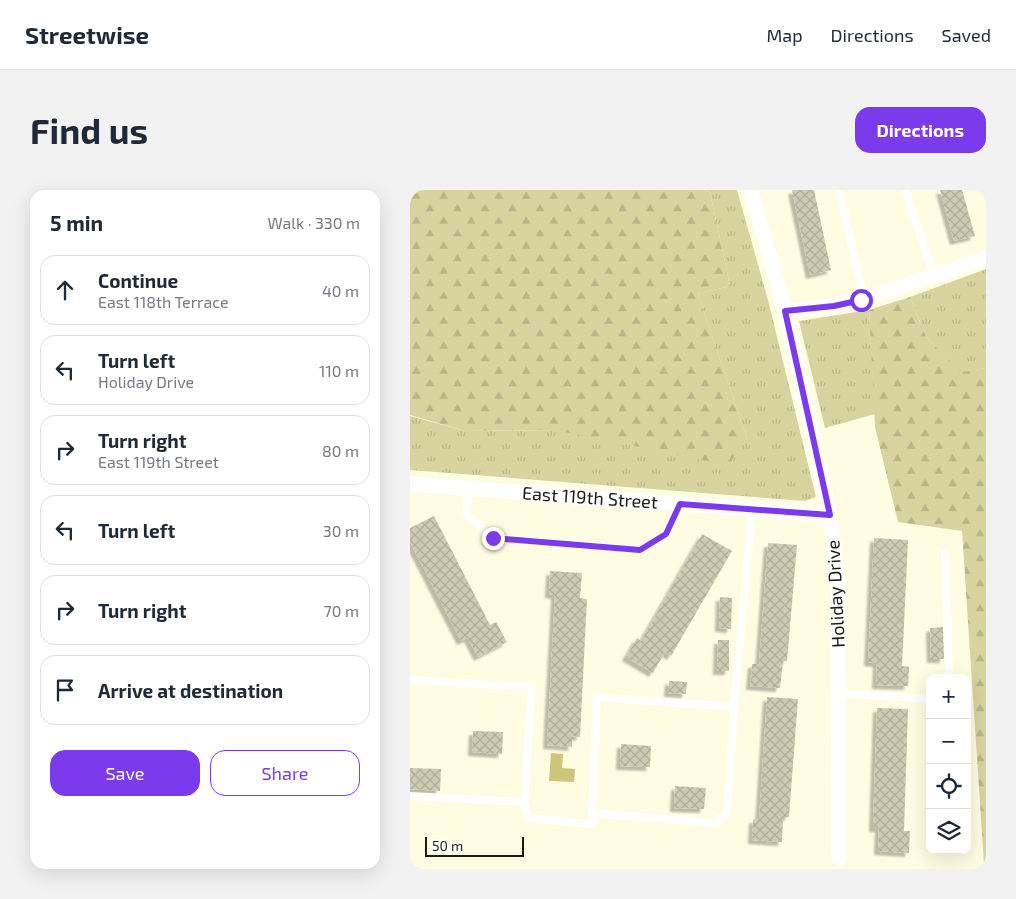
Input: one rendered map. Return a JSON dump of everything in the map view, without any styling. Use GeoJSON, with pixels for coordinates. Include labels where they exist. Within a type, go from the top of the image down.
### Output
{"type":"FeatureCollection","features":[{"type":"Feature","properties":{"kind":"street","name":"Holiday Drive"},"geometry":{"type":"LineString","coordinates":[[750,190],[785,311],[830,515],[838,582],[839,858]]}},
{"type":"Feature","properties":{"kind":"street"},"geometry":{"type":"LineString","coordinates":[[785,311],[834,306],[864,299],[986,258]]}},
{"type":"Feature","properties":{"kind":"street","name":"East 119th Street"},"geometry":{"type":"LineString","coordinates":[[410,484],[830,515]]}},
{"type":"Feature","properties":{"kind":"lane"},"geometry":{"type":"LineString","coordinates":[[839,190],[864,299]]}},
{"type":"Feature","properties":{"kind":"lane"},"geometry":{"type":"LineString","coordinates":[[906,190],[934,275]]}},
{"type":"Feature","properties":{"kind":"lane"},"geometry":{"type":"LineString","coordinates":[[469,488],[466,514],[493,538],[640,550],[666,534],[680,504]]}},
{"type":"Feature","properties":{"kind":"lane"},"geometry":{"type":"LineString","coordinates":[[592,813],[715,823],[727,813],[734,707],[752,509]]}},
{"type":"Feature","properties":{"kind":"lane"},"geometry":{"type":"LineString","coordinates":[[945,554],[949,674]]}},
{"type":"Feature","properties":{"kind":"lane"},"geometry":{"type":"LineString","coordinates":[[410,680],[532,687],[524,802],[528,818],[592,824],[597,697],[734,707]]}},
{"type":"Feature","properties":{"kind":"lane"},"geometry":{"type":"LineString","coordinates":[[838,693],[926,700]]}},
{"type":"Feature","properties":{"kind":"lane"},"geometry":{"type":"LineString","coordinates":[[410,796],[524,802]]}},
{"type":"Feature","properties":{"kind":"green space"},"geometry":{"type":"Polygon","coordinates":[[[410,190],[703,190],[710,192],[730,286],[698,294],[747,439],[728,465],[555,430],[465,431],[410,415],[410,190]]]}},
{"type":"Feature","properties":{"kind":"green space"},"geometry":{"type":"Polygon","coordinates":[[[703,190],[737,190],[768,300],[816,497],[805,501],[410,470],[410,416],[465,431],[555,430],[747,439],[698,294],[730,286],[710,192],[703,190]]]}},
{"type":"Feature","properties":{"kind":"green space"},"geometry":{"type":"Polygon","coordinates":[[[986,269],[986,368],[961,373],[926,337],[910,297],[986,269]]]}},
{"type":"Feature","properties":{"kind":"green space"},"geometry":{"type":"Polygon","coordinates":[[[910,297],[926,337],[961,372],[986,368],[986,869],[983,869],[962,531],[898,522],[875,427],[869,310],[910,297]]]}},
{"type":"Feature","properties":{"kind":"green space"},"geometry":{"type":"Polygon","coordinates":[[[869,310],[875,414],[825,428],[799,321],[869,310]]]}},
{"type":"Feature","properties":{"kind":"shaded area"},"geometry":{"type":"Polygon","coordinates":[[[551,753],[563,754],[562,768],[575,769],[574,782],[549,781],[551,753]]]}},
{"type":"Feature","properties":{"kind":"building"},"geometry":{"type":"Polygon","coordinates":[[[792,190],[814,190],[831,270],[810,275],[792,190]]]}},
{"type":"Feature","properties":{"kind":"building"},"geometry":{"type":"Polygon","coordinates":[[[940,190],[962,190],[975,236],[954,241],[940,190]]]}},
{"type":"Feature","properties":{"kind":"building"},"geometry":{"type":"Polygon","coordinates":[[[434,516],[490,625],[496,622],[507,642],[478,657],[468,638],[461,641],[410,542],[410,528],[434,516]]]}},
{"type":"Feature","properties":{"kind":"building"},"geometry":{"type":"Polygon","coordinates":[[[702,534],[732,551],[671,656],[665,652],[653,673],[626,657],[637,638],[641,641],[702,534]]]}},
{"type":"Feature","properties":{"kind":"building"},"geometry":{"type":"Polygon","coordinates":[[[874,538],[908,540],[902,666],[909,667],[908,686],[876,685],[877,663],[868,662],[874,538]]]}},
{"type":"Feature","properties":{"kind":"building"},"geometry":{"type":"Polygon","coordinates":[[[768,543],[797,545],[787,661],[783,661],[780,688],[750,686],[752,664],[759,664],[768,543]]]}},
{"type":"Feature","properties":{"kind":"building"},"geometry":{"type":"Polygon","coordinates":[[[550,571],[582,573],[580,598],[587,599],[580,737],[572,736],[572,747],[547,745],[555,595],[549,594],[550,571]]]}},
{"type":"Feature","properties":{"kind":"building"},"geometry":{"type":"Polygon","coordinates":[[[720,597],[732,598],[731,629],[719,628],[720,597]]]}},
{"type":"Feature","properties":{"kind":"building"},"geometry":{"type":"Polygon","coordinates":[[[943,627],[944,659],[931,659],[930,628],[943,627]]]}},
{"type":"Feature","properties":{"kind":"building"},"geometry":{"type":"Polygon","coordinates":[[[718,640],[729,640],[729,671],[717,671],[718,640]]]}},
{"type":"Feature","properties":{"kind":"building"},"geometry":{"type":"Polygon","coordinates":[[[669,681],[687,682],[686,694],[668,693],[669,681]]]}},
{"type":"Feature","properties":{"kind":"building"},"geometry":{"type":"Polygon","coordinates":[[[767,697],[798,699],[789,817],[783,817],[782,842],[752,840],[753,819],[759,820],[767,697]]]}},
{"type":"Feature","properties":{"kind":"building"},"geometry":{"type":"Polygon","coordinates":[[[877,708],[908,709],[904,831],[910,831],[909,853],[878,851],[879,828],[873,828],[877,708]]]}},
{"type":"Feature","properties":{"kind":"building"},"geometry":{"type":"Polygon","coordinates":[[[473,731],[503,732],[502,754],[472,752],[473,731]]]}},
{"type":"Feature","properties":{"kind":"building"},"geometry":{"type":"Polygon","coordinates":[[[621,744],[651,746],[650,767],[620,766],[621,744]]]}},
{"type":"Feature","properties":{"kind":"building"},"geometry":{"type":"Polygon","coordinates":[[[410,768],[441,769],[440,791],[410,789],[410,768]]]}},
{"type":"Feature","properties":{"kind":"building"},"geometry":{"type":"Polygon","coordinates":[[[675,786],[706,788],[704,809],[674,808],[675,786]]]}},
{"type":"Feature","properties":{"kind":"route"},"geometry":{"type":"LineString","coordinates":[[493,538],[640,550],[666,534],[680,504],[830,515],[785,311],[834,306],[861,300]]}}]}
